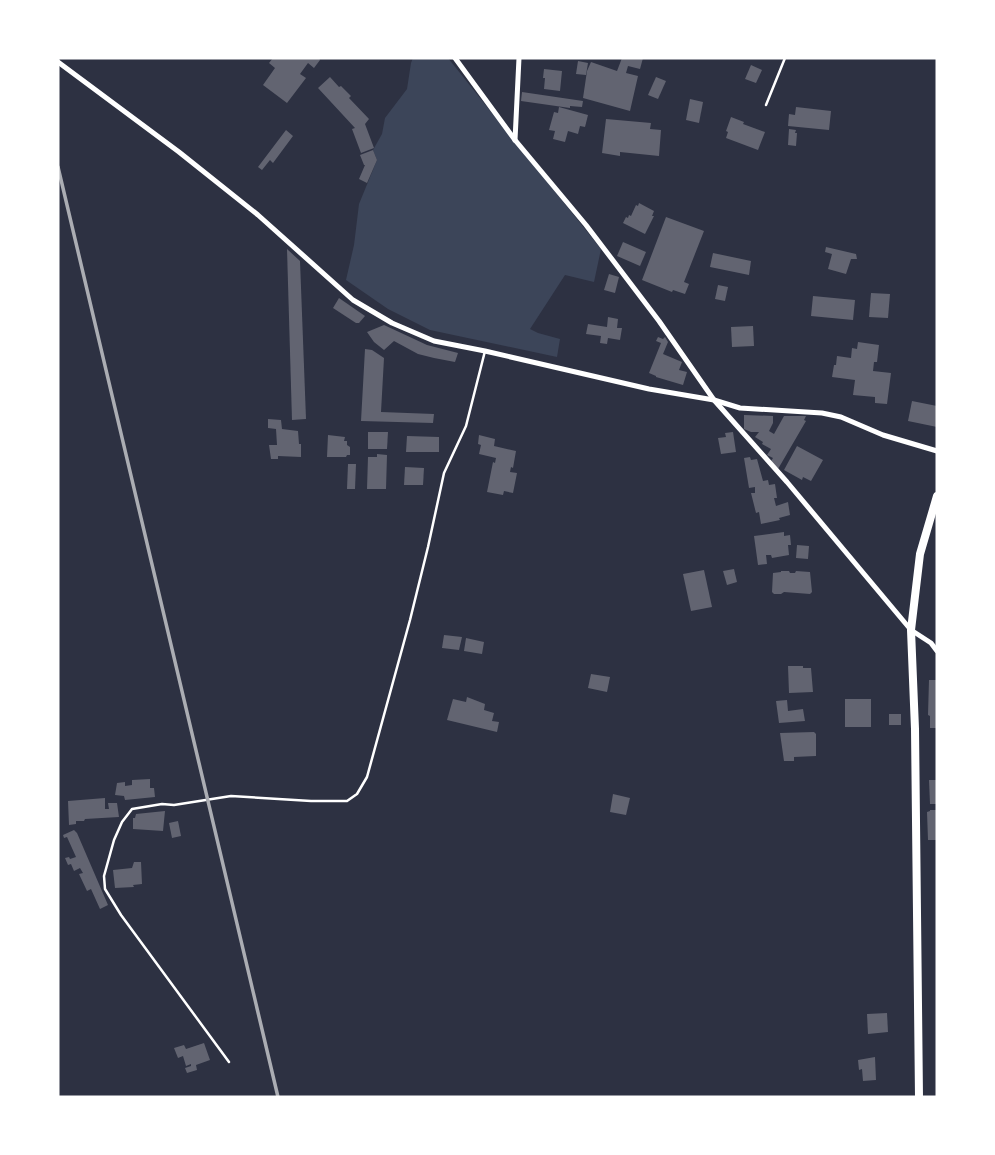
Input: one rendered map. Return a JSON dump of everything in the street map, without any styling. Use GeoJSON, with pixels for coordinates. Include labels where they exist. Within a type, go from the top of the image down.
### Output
{"type":"FeatureCollection","features":[{"type":"Feature","properties":{"kind":"main road"},"geometry":{"type":"LineString","coordinates":[[919,1097],[915,729],[911,630],[920,554],[937,496]]}},
{"type":"Feature","properties":{"kind":"street"},"geometry":{"type":"LineString","coordinates":[[455,58],[515,140],[586,225],[659,321],[714,400],[787,482],[911,630],[931,643],[937,651]]}},
{"type":"Feature","properties":{"kind":"street"},"geometry":{"type":"LineString","coordinates":[[515,140],[519,58]]}},
{"type":"Feature","properties":{"kind":"street"},"geometry":{"type":"LineString","coordinates":[[58,62],[219,183],[354,300],[392,323],[434,341],[649,389],[714,400],[740,408],[841,416],[883,435],[937,451]]}},
{"type":"Feature","properties":{"kind":"lane"},"geometry":{"type":"LineString","coordinates":[[766,105],[785,58]]}},
{"type":"Feature","properties":{"kind":"lane"},"geometry":{"type":"LineString","coordinates":[[229,1062],[121,915],[105,889],[104,876],[114,840],[122,822],[132,809],[231,796],[323,801],[347,800],[357,794],[367,777],[400,659],[444,472],[466,426],[485,351]]}},
{"type":"Feature","properties":{"kind":"shaded area"},"geometry":{"type":"Polygon","coordinates":[[[413,58],[448,58],[601,249],[594,282],[565,275],[530,329],[560,339],[557,357],[430,330],[388,309],[346,280],[359,204],[377,160],[373,150],[382,134],[385,118],[407,89],[413,58]]]}},
{"type":"Feature","properties":{"kind":"building"},"geometry":{"type":"Polygon","coordinates":[[[273,58],[320,60],[314,68],[308,63],[300,74],[306,78],[287,103],[263,85],[275,68],[269,63],[273,58]]]}},
{"type":"Feature","properties":{"kind":"building"},"geometry":{"type":"Polygon","coordinates":[[[622,58],[643,58],[640,69],[628,66],[626,73],[638,76],[630,111],[583,98],[591,62],[617,71],[622,58]]]}},
{"type":"Feature","properties":{"kind":"building"},"geometry":{"type":"Polygon","coordinates":[[[578,61],[588,63],[586,75],[576,74],[578,61]]]}},
{"type":"Feature","properties":{"kind":"building"},"geometry":{"type":"Polygon","coordinates":[[[751,65],[762,70],[756,83],[745,79],[751,65]]]}},
{"type":"Feature","properties":{"kind":"building"},"geometry":{"type":"Polygon","coordinates":[[[544,69],[562,71],[560,91],[544,89],[544,69]]]}},
{"type":"Feature","properties":{"kind":"building"},"geometry":{"type":"Polygon","coordinates":[[[330,77],[351,96],[349,98],[369,119],[365,124],[374,148],[361,153],[352,129],[355,128],[318,88],[330,77]]]}},
{"type":"Feature","properties":{"kind":"building"},"geometry":{"type":"Polygon","coordinates":[[[656,77],[666,81],[658,99],[648,95],[656,77]]]}},
{"type":"Feature","properties":{"kind":"building"},"geometry":{"type":"Polygon","coordinates":[[[522,92],[583,101],[582,107],[570,108],[521,101],[522,92]]]}},
{"type":"Feature","properties":{"kind":"building"},"geometry":{"type":"Polygon","coordinates":[[[690,99],[703,102],[699,123],[686,120],[690,99]]]}},
{"type":"Feature","properties":{"kind":"building"},"geometry":{"type":"Polygon","coordinates":[[[559,107],[588,115],[585,127],[580,126],[578,134],[568,131],[565,142],[553,139],[555,131],[549,130],[554,112],[558,113],[559,107]]]}},
{"type":"Feature","properties":{"kind":"building"},"geometry":{"type":"Polygon","coordinates":[[[796,107],[831,111],[829,130],[788,126],[789,114],[795,115],[796,107]]]}},
{"type":"Feature","properties":{"kind":"building"},"geometry":{"type":"Polygon","coordinates":[[[731,117],[765,132],[758,150],[726,138],[731,117]]]}},
{"type":"Feature","properties":{"kind":"building"},"geometry":{"type":"Polygon","coordinates":[[[606,119],[651,123],[650,129],[661,130],[659,156],[602,153],[606,119]]]}},
{"type":"Feature","properties":{"kind":"building"},"geometry":{"type":"Polygon","coordinates":[[[789,129],[796,130],[796,146],[788,145],[789,129]]]}},
{"type":"Feature","properties":{"kind":"building"},"geometry":{"type":"Polygon","coordinates":[[[286,130],[293,136],[273,163],[270,160],[262,170],[258,167],[286,130]]]}},
{"type":"Feature","properties":{"kind":"building"},"geometry":{"type":"Polygon","coordinates":[[[373,150],[377,160],[367,183],[359,179],[365,165],[360,155],[373,150]]]}},
{"type":"Feature","properties":{"kind":"building"},"geometry":{"type":"Polygon","coordinates":[[[639,203],[654,211],[645,234],[623,223],[639,203]]]}},
{"type":"Feature","properties":{"kind":"building"},"geometry":{"type":"Polygon","coordinates":[[[666,217],[704,231],[684,282],[689,284],[685,294],[673,290],[672,292],[642,280],[666,217]]]}},
{"type":"Feature","properties":{"kind":"building"},"geometry":{"type":"Polygon","coordinates":[[[623,242],[646,252],[640,266],[617,256],[623,242]]]}},
{"type":"Feature","properties":{"kind":"building"},"geometry":{"type":"Polygon","coordinates":[[[826,247],[856,254],[857,259],[851,259],[846,274],[828,269],[832,254],[825,252],[826,247]]]}},
{"type":"Feature","properties":{"kind":"building"},"geometry":{"type":"Polygon","coordinates":[[[287,249],[300,261],[306,419],[292,420],[287,249]]]}},
{"type":"Feature","properties":{"kind":"building"},"geometry":{"type":"Polygon","coordinates":[[[713,253],[751,261],[749,275],[710,267],[713,253]]]}},
{"type":"Feature","properties":{"kind":"building"},"geometry":{"type":"Polygon","coordinates":[[[609,274],[619,277],[615,293],[604,290],[609,274]]]}},
{"type":"Feature","properties":{"kind":"building"},"geometry":{"type":"Polygon","coordinates":[[[718,285],[728,287],[725,301],[715,299],[718,285]]]}},
{"type":"Feature","properties":{"kind":"building"},"geometry":{"type":"Polygon","coordinates":[[[871,293],[890,294],[888,318],[869,317],[871,293]]]}},
{"type":"Feature","properties":{"kind":"building"},"geometry":{"type":"Polygon","coordinates":[[[813,296],[855,300],[853,320],[811,316],[813,296]]]}},
{"type":"Feature","properties":{"kind":"building"},"geometry":{"type":"Polygon","coordinates":[[[339,298],[365,316],[359,323],[333,308],[339,298]]]}},
{"type":"Feature","properties":{"kind":"building"},"geometry":{"type":"Polygon","coordinates":[[[608,317],[618,319],[617,328],[622,328],[620,340],[608,338],[607,344],[600,343],[601,336],[586,334],[588,324],[607,327],[608,317]]]}},
{"type":"Feature","properties":{"kind":"building"},"geometry":{"type":"Polygon","coordinates":[[[384,325],[427,345],[458,353],[455,362],[418,354],[394,341],[384,350],[367,332],[384,325]]]}},
{"type":"Feature","properties":{"kind":"building"},"geometry":{"type":"Polygon","coordinates":[[[753,326],[754,346],[732,347],[731,327],[753,326]]]}},
{"type":"Feature","properties":{"kind":"building"},"geometry":{"type":"Polygon","coordinates":[[[658,337],[665,337],[668,342],[663,354],[682,362],[679,370],[687,372],[683,385],[649,373],[661,343],[656,341],[658,337]]]}},
{"type":"Feature","properties":{"kind":"building"},"geometry":{"type":"Polygon","coordinates":[[[858,342],[879,345],[873,371],[891,373],[887,404],[875,403],[875,397],[853,395],[855,380],[832,377],[837,356],[851,358],[852,348],[857,349],[858,342]]]}},
{"type":"Feature","properties":{"kind":"building"},"geometry":{"type":"Polygon","coordinates":[[[365,349],[384,358],[381,412],[434,414],[433,423],[361,421],[365,349]]]}},
{"type":"Feature","properties":{"kind":"building"},"geometry":{"type":"Polygon","coordinates":[[[912,401],[937,406],[937,427],[908,421],[912,401]]]}},
{"type":"Feature","properties":{"kind":"building"},"geometry":{"type":"Polygon","coordinates":[[[744,415],[773,416],[769,431],[774,434],[784,416],[806,416],[806,421],[778,469],[771,461],[773,458],[767,455],[771,449],[755,437],[759,432],[744,429],[744,415]]]}},
{"type":"Feature","properties":{"kind":"building"},"geometry":{"type":"Polygon","coordinates":[[[268,419],[281,420],[282,429],[298,431],[301,457],[278,456],[278,459],[271,459],[269,445],[277,445],[276,429],[268,428],[268,419]]]}},
{"type":"Feature","properties":{"kind":"building"},"geometry":{"type":"Polygon","coordinates":[[[368,432],[388,432],[387,449],[368,449],[368,432]]]}},
{"type":"Feature","properties":{"kind":"building"},"geometry":{"type":"Polygon","coordinates":[[[733,432],[736,452],[721,454],[718,438],[733,432]]]}},
{"type":"Feature","properties":{"kind":"building"},"geometry":{"type":"Polygon","coordinates":[[[328,435],[345,437],[344,441],[347,441],[350,447],[350,455],[327,457],[328,435]]]}},
{"type":"Feature","properties":{"kind":"building"},"geometry":{"type":"Polygon","coordinates":[[[479,435],[495,439],[494,446],[516,451],[510,472],[517,473],[513,493],[504,491],[503,495],[487,492],[496,458],[479,454],[479,435]]]}},
{"type":"Feature","properties":{"kind":"building"},"geometry":{"type":"Polygon","coordinates":[[[407,436],[439,437],[439,452],[406,452],[407,436]]]}},
{"type":"Feature","properties":{"kind":"building"},"geometry":{"type":"Polygon","coordinates":[[[797,446],[823,460],[811,481],[803,477],[802,480],[784,470],[797,446]]]}},
{"type":"Feature","properties":{"kind":"building"},"geometry":{"type":"Polygon","coordinates":[[[377,454],[387,455],[386,489],[367,489],[368,457],[377,457],[377,454]]]}},
{"type":"Feature","properties":{"kind":"building"},"geometry":{"type":"Polygon","coordinates":[[[750,457],[751,460],[757,459],[763,481],[768,480],[769,485],[775,484],[776,506],[788,502],[790,515],[761,524],[751,493],[755,493],[755,487],[749,488],[744,458],[750,457]]]}},
{"type":"Feature","properties":{"kind":"building"},"geometry":{"type":"Polygon","coordinates":[[[348,464],[356,464],[355,489],[347,489],[348,464]]]}},
{"type":"Feature","properties":{"kind":"building"},"geometry":{"type":"Polygon","coordinates":[[[405,467],[424,468],[423,485],[404,485],[405,467]]]}},
{"type":"Feature","properties":{"kind":"building"},"geometry":{"type":"Polygon","coordinates":[[[784,532],[784,536],[790,535],[789,555],[772,558],[771,555],[766,555],[767,564],[758,565],[754,536],[784,532]]]}},
{"type":"Feature","properties":{"kind":"building"},"geometry":{"type":"Polygon","coordinates":[[[797,545],[809,546],[808,559],[796,558],[797,545]]]}},
{"type":"Feature","properties":{"kind":"building"},"geometry":{"type":"Polygon","coordinates":[[[734,569],[737,582],[727,585],[723,571],[734,569]]]}},
{"type":"Feature","properties":{"kind":"building"},"geometry":{"type":"Polygon","coordinates":[[[704,570],[712,607],[691,611],[683,574],[704,570]]]}},
{"type":"Feature","properties":{"kind":"building"},"geometry":{"type":"Polygon","coordinates":[[[810,572],[812,592],[774,594],[773,573],[810,572]]]}},
{"type":"Feature","properties":{"kind":"building"},"geometry":{"type":"Polygon","coordinates":[[[444,635],[462,637],[459,650],[442,648],[444,635]]]}},
{"type":"Feature","properties":{"kind":"building"},"geometry":{"type":"Polygon","coordinates":[[[466,638],[484,642],[482,654],[464,651],[466,638]]]}},
{"type":"Feature","properties":{"kind":"building"},"geometry":{"type":"Polygon","coordinates":[[[788,666],[811,668],[813,692],[789,693],[788,666]]]}},
{"type":"Feature","properties":{"kind":"building"},"geometry":{"type":"Polygon","coordinates":[[[591,674],[610,677],[607,692],[588,688],[591,674]]]}},
{"type":"Feature","properties":{"kind":"building"},"geometry":{"type":"Polygon","coordinates":[[[929,680],[937,680],[937,728],[930,728],[929,680]]]}},
{"type":"Feature","properties":{"kind":"building"},"geometry":{"type":"Polygon","coordinates":[[[467,697],[485,704],[484,710],[494,713],[492,721],[499,722],[497,732],[447,720],[453,699],[466,702],[467,697]]]}},
{"type":"Feature","properties":{"kind":"building"},"geometry":{"type":"Polygon","coordinates":[[[845,699],[871,699],[871,727],[845,727],[845,699]]]}},
{"type":"Feature","properties":{"kind":"building"},"geometry":{"type":"Polygon","coordinates":[[[787,700],[788,711],[803,709],[805,721],[779,723],[776,701],[787,700]]]}},
{"type":"Feature","properties":{"kind":"building"},"geometry":{"type":"Polygon","coordinates":[[[889,714],[901,714],[901,725],[889,725],[889,714]]]}},
{"type":"Feature","properties":{"kind":"building"},"geometry":{"type":"Polygon","coordinates":[[[814,732],[816,756],[794,757],[794,761],[784,761],[780,733],[814,732]]]}},
{"type":"Feature","properties":{"kind":"building"},"geometry":{"type":"Polygon","coordinates":[[[150,779],[150,788],[154,788],[155,797],[125,800],[124,796],[115,795],[117,783],[125,782],[125,786],[132,785],[132,780],[150,779]]]}},
{"type":"Feature","properties":{"kind":"building"},"geometry":{"type":"Polygon","coordinates":[[[929,780],[937,780],[937,804],[930,804],[929,780]]]}},
{"type":"Feature","properties":{"kind":"building"},"geometry":{"type":"Polygon","coordinates":[[[613,794],[630,798],[626,815],[610,812],[613,794]]]}},
{"type":"Feature","properties":{"kind":"building"},"geometry":{"type":"Polygon","coordinates":[[[105,798],[105,809],[109,809],[108,803],[117,803],[119,817],[85,819],[69,825],[68,801],[105,798]]]}},
{"type":"Feature","properties":{"kind":"building"},"geometry":{"type":"Polygon","coordinates":[[[937,810],[937,840],[928,840],[927,812],[937,810]]]}},
{"type":"Feature","properties":{"kind":"building"},"geometry":{"type":"Polygon","coordinates":[[[165,811],[163,831],[133,829],[133,818],[136,814],[165,811]]]}},
{"type":"Feature","properties":{"kind":"building"},"geometry":{"type":"Polygon","coordinates":[[[178,821],[181,836],[172,838],[169,823],[178,821]]]}},
{"type":"Feature","properties":{"kind":"building"},"geometry":{"type":"Polygon","coordinates":[[[74,830],[108,905],[100,909],[91,889],[87,891],[79,874],[83,873],[80,868],[74,871],[65,858],[76,857],[67,837],[64,838],[63,835],[74,830]]]}},
{"type":"Feature","properties":{"kind":"building"},"geometry":{"type":"Polygon","coordinates":[[[134,862],[141,862],[142,884],[115,888],[113,870],[132,868],[134,862]]]}},
{"type":"Feature","properties":{"kind":"building"},"geometry":{"type":"Polygon","coordinates":[[[887,1013],[888,1032],[868,1034],[867,1014],[887,1013]]]}},
{"type":"Feature","properties":{"kind":"building"},"geometry":{"type":"Polygon","coordinates":[[[204,1043],[210,1060],[196,1065],[197,1070],[187,1073],[185,1068],[191,1064],[186,1066],[183,1056],[178,1058],[174,1048],[184,1045],[186,1049],[204,1043]]]}},
{"type":"Feature","properties":{"kind":"building"},"geometry":{"type":"Polygon","coordinates":[[[875,1057],[876,1080],[863,1081],[858,1060],[875,1057]]]}},
{"type":"Feature","properties":{"kind":"railway"},"geometry":{"type":"LineString","coordinates":[[58,167],[278,1097]]}}]}
